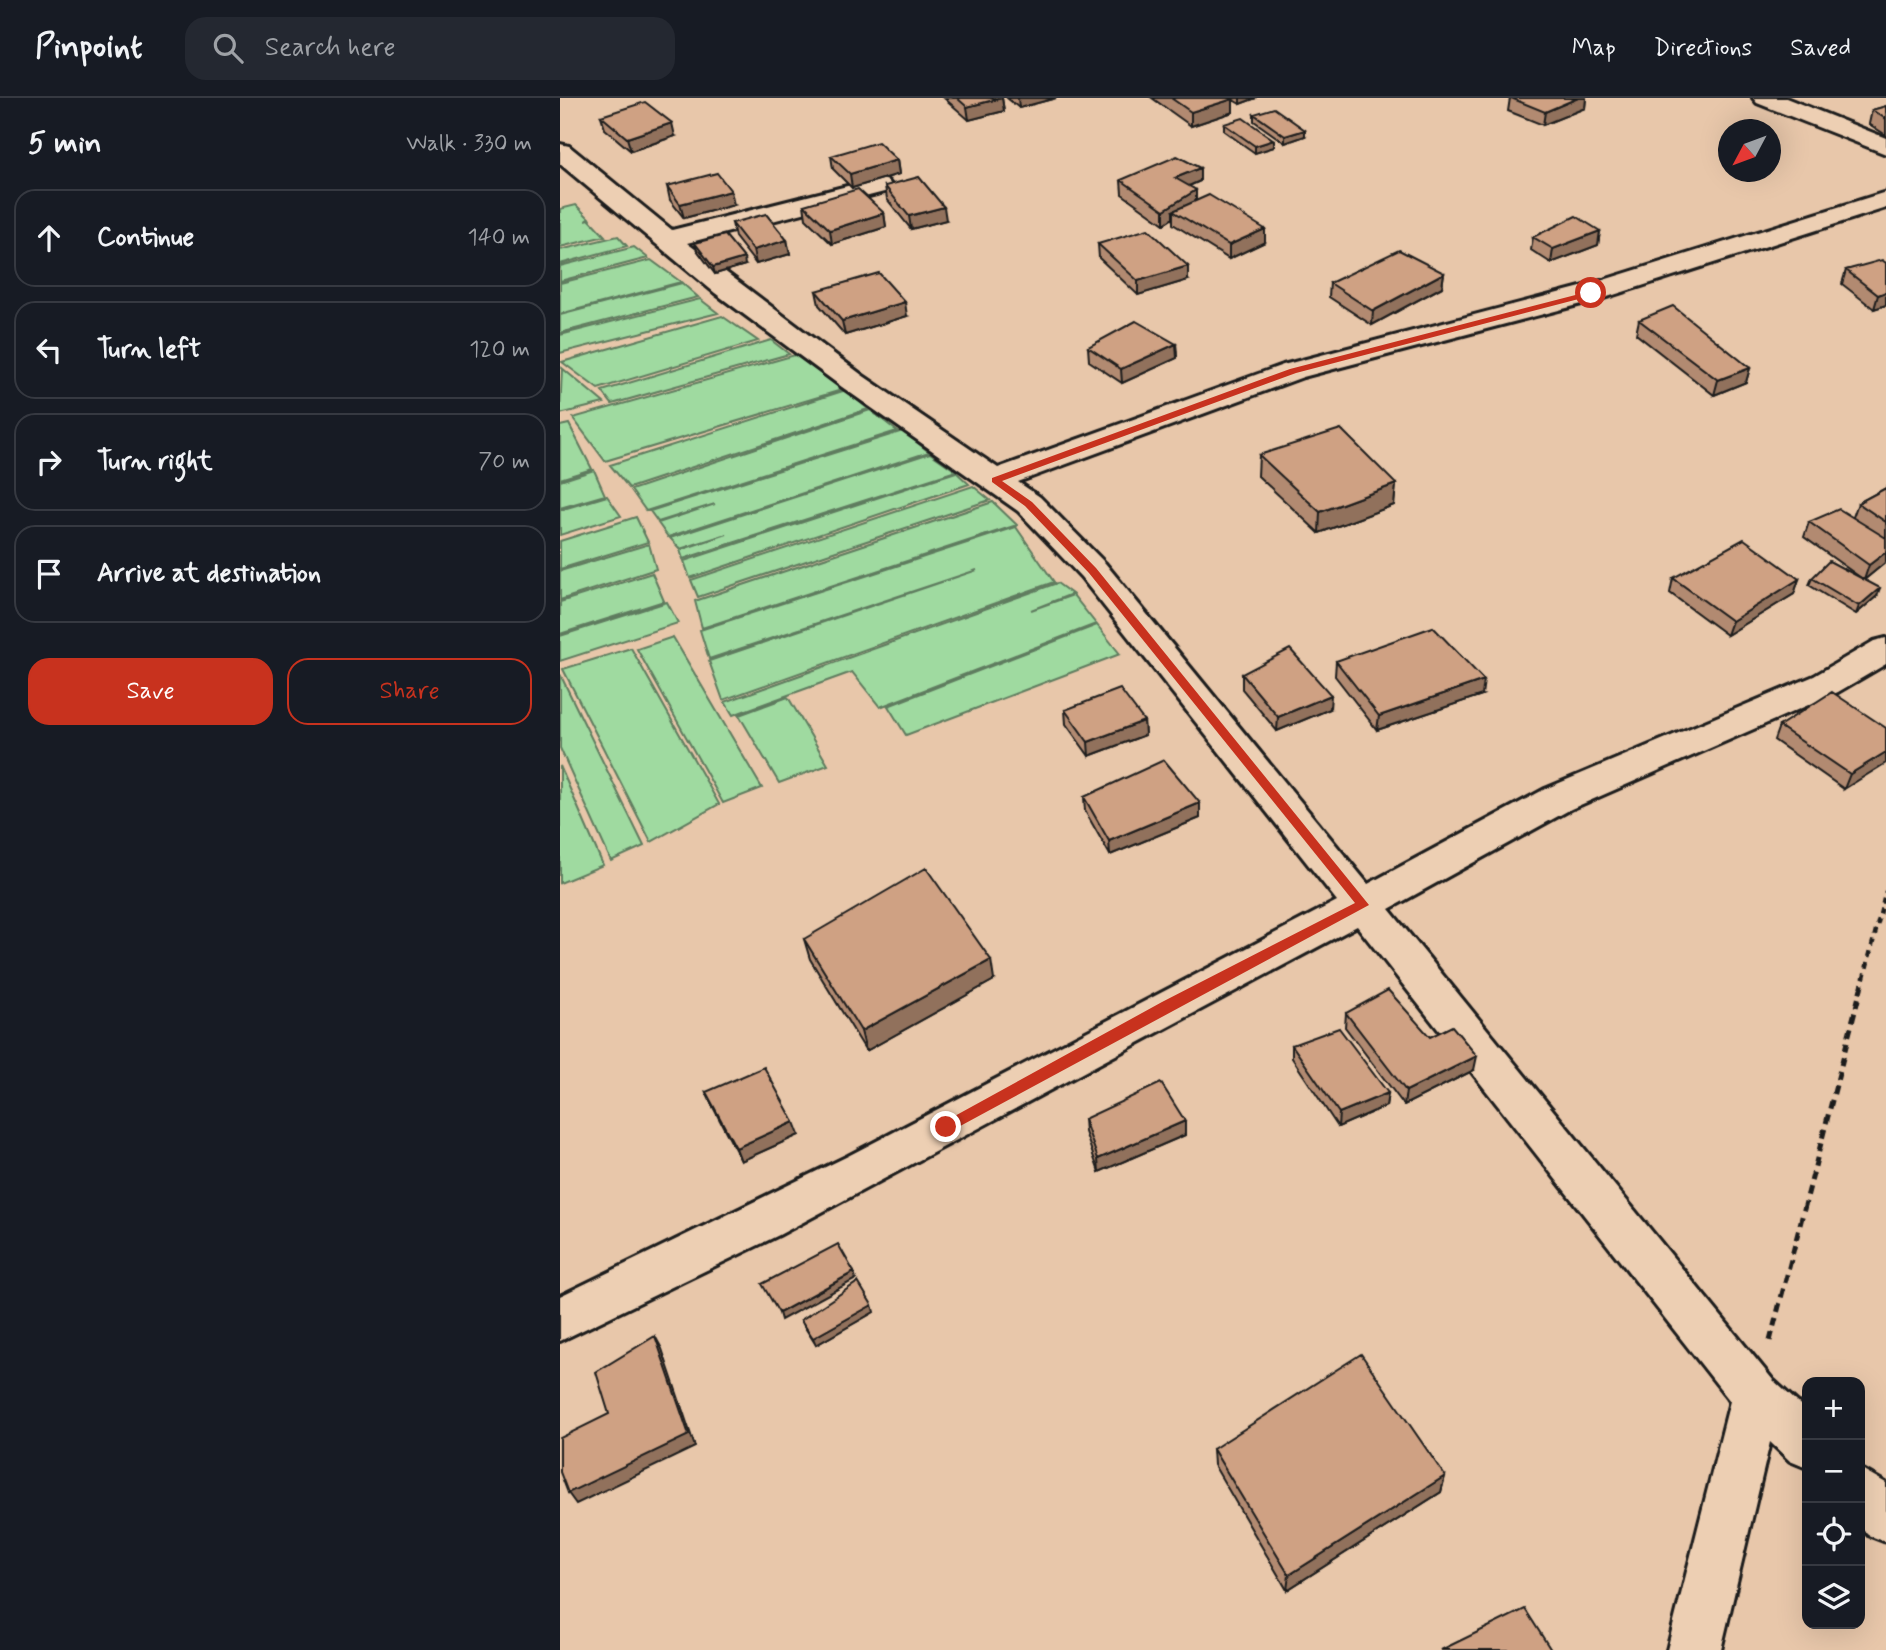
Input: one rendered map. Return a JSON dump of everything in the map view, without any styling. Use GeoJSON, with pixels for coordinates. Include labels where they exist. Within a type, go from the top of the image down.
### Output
{"type":"FeatureCollection","features":[{"type":"Feature","properties":{"kind":"street"},"geometry":{"type":"LineString","coordinates":[[1765,98],[1886,147]]}},
{"type":"Feature","properties":{"kind":"street"},"geometry":{"type":"LineString","coordinates":[[560,151],[666,240],[852,382],[1029,504],[1093,570],[1756,1396],[1803,1440]]}},
{"type":"Feature","properties":{"kind":"street"},"geometry":{"type":"LineString","coordinates":[[666,240],[878,186]]}},
{"type":"Feature","properties":{"kind":"street"},"geometry":{"type":"LineString","coordinates":[[995,480],[1293,371],[1591,293],[1886,200]]}},
{"type":"Feature","properties":{"kind":"street"},"geometry":{"type":"LineString","coordinates":[[560,1319],[655,1275],[946,1127],[1167,1006],[1363,905],[1558,799],[1826,684],[1886,649]]}},
{"type":"Feature","properties":{"kind":"street"},"geometry":{"type":"LineString","coordinates":[[1694,1650],[1756,1396]]}},
{"type":"Feature","properties":{"kind":"street"},"geometry":{"type":"LineString","coordinates":[[1865,1498],[1886,1517]]}},
{"type":"Feature","properties":{"kind":"path"},"geometry":{"type":"LineString","coordinates":[[1756,1396],[1886,891]]}},
{"type":"Feature","properties":{"kind":"green space"},"geometry":{"type":"Polygon","coordinates":[[[576,205],[589,218],[586,220],[589,219],[605,236],[560,247],[560,209],[576,205]]]}},
{"type":"Feature","properties":{"kind":"green space"},"geometry":{"type":"Polygon","coordinates":[[[618,236],[627,246],[560,264],[560,250],[618,236]]]}},
{"type":"Feature","properties":{"kind":"green space"},"geometry":{"type":"Polygon","coordinates":[[[634,247],[648,258],[560,281],[560,266],[634,247]]]}},
{"type":"Feature","properties":{"kind":"green space"},"geometry":{"type":"Polygon","coordinates":[[[651,260],[681,282],[560,314],[560,283],[651,260]]]}},
{"type":"Feature","properties":{"kind":"green space"},"geometry":{"type":"Polygon","coordinates":[[[682,283],[698,297],[560,333],[560,315],[682,283]]]}},
{"type":"Feature","properties":{"kind":"green space"},"geometry":{"type":"Polygon","coordinates":[[[700,299],[718,313],[560,353],[560,335],[700,299]]]}},
{"type":"Feature","properties":{"kind":"green space"},"geometry":{"type":"Polygon","coordinates":[[[722,316],[758,341],[598,389],[562,362],[722,316]]]}},
{"type":"Feature","properties":{"kind":"green space"},"geometry":{"type":"Polygon","coordinates":[[[771,340],[789,354],[612,404],[602,391],[771,340]]]}},
{"type":"Feature","properties":{"kind":"green space"},"geometry":{"type":"Polygon","coordinates":[[[795,355],[845,389],[605,461],[573,418],[795,355]]]}},
{"type":"Feature","properties":{"kind":"green space"},"geometry":{"type":"Polygon","coordinates":[[[562,368],[604,403],[560,414],[562,368]]]}},
{"type":"Feature","properties":{"kind":"green space"},"geometry":{"type":"Polygon","coordinates":[[[846,390],[868,409],[629,488],[610,465],[846,390]]]}},
{"type":"Feature","properties":{"kind":"green space"},"geometry":{"type":"Polygon","coordinates":[[[870,410],[897,431],[646,511],[631,490],[870,410]]]}},
{"type":"Feature","properties":{"kind":"green space"},"geometry":{"type":"Polygon","coordinates":[[[569,424],[592,469],[560,479],[560,426],[569,424]]]}},
{"type":"Feature","properties":{"kind":"green space"},"geometry":{"type":"Polygon","coordinates":[[[903,431],[929,452],[668,537],[658,523],[715,504],[658,522],[650,511],[903,431]]]}},
{"type":"Feature","properties":{"kind":"green space"},"geometry":{"type":"Polygon","coordinates":[[[930,453],[956,471],[683,559],[680,550],[727,534],[680,549],[670,538],[930,453]]]}},
{"type":"Feature","properties":{"kind":"green space"},"geometry":{"type":"Polygon","coordinates":[[[594,470],[605,495],[560,508],[560,481],[594,470]]]}},
{"type":"Feature","properties":{"kind":"green space"},"geometry":{"type":"Polygon","coordinates":[[[956,472],[969,484],[690,578],[684,561],[956,472]]]}},
{"type":"Feature","properties":{"kind":"green space"},"geometry":{"type":"Polygon","coordinates":[[[973,486],[990,500],[698,597],[691,580],[973,486]]]}},
{"type":"Feature","properties":{"kind":"green space"},"geometry":{"type":"Polygon","coordinates":[[[607,496],[621,516],[560,535],[560,510],[607,496]]]}},
{"type":"Feature","properties":{"kind":"green space"},"geometry":{"type":"Polygon","coordinates":[[[993,502],[1017,525],[702,628],[695,601],[993,502]]]}},
{"type":"Feature","properties":{"kind":"green space"},"geometry":{"type":"Polygon","coordinates":[[[636,517],[648,542],[560,569],[560,541],[636,517]]]}},
{"type":"Feature","properties":{"kind":"green space"},"geometry":{"type":"Polygon","coordinates":[[[1016,527],[1054,582],[723,700],[709,661],[977,570],[709,659],[700,630],[1016,527]]]}},
{"type":"Feature","properties":{"kind":"green space"},"geometry":{"type":"Polygon","coordinates":[[[649,544],[656,569],[560,600],[560,571],[649,544]]]}},
{"type":"Feature","properties":{"kind":"green space"},"geometry":{"type":"Polygon","coordinates":[[[652,573],[664,601],[560,634],[560,602],[652,573]]]}},
{"type":"Feature","properties":{"kind":"green space"},"geometry":{"type":"Polygon","coordinates":[[[1057,583],[1072,594],[1031,610],[1073,595],[1096,624],[880,707],[852,672],[733,715],[725,702],[1057,583]]]}},
{"type":"Feature","properties":{"kind":"green space"},"geometry":{"type":"Polygon","coordinates":[[[667,602],[678,623],[560,661],[560,636],[667,602]]]}},
{"type":"Feature","properties":{"kind":"green space"},"geometry":{"type":"Polygon","coordinates":[[[1097,625],[1120,654],[906,735],[888,706],[1097,625]]]}},
{"type":"Feature","properties":{"kind":"green space"},"geometry":{"type":"Polygon","coordinates":[[[673,637],[762,788],[723,803],[637,649],[673,637]]]}},
{"type":"Feature","properties":{"kind":"green space"},"geometry":{"type":"Polygon","coordinates":[[[631,648],[719,804],[651,842],[563,669],[631,648]]]}},
{"type":"Feature","properties":{"kind":"green space"},"geometry":{"type":"Polygon","coordinates":[[[560,674],[644,846],[611,861],[560,748],[560,674]]]}},
{"type":"Feature","properties":{"kind":"green space"},"geometry":{"type":"Polygon","coordinates":[[[788,697],[828,765],[779,783],[739,715],[788,697]]]}},
{"type":"Feature","properties":{"kind":"green space"},"geometry":{"type":"Polygon","coordinates":[[[560,766],[603,865],[560,883],[560,766]]]}},
{"type":"Feature","properties":{"kind":"building"},"geometry":{"type":"Polygon","coordinates":[[[957,98],[1001,98],[967,107],[957,98]]]}},
{"type":"Feature","properties":{"kind":"building"},"geometry":{"type":"Polygon","coordinates":[[[1171,98],[1231,98],[1233,99],[1191,112],[1171,98]]]}},
{"type":"Feature","properties":{"kind":"building"},"geometry":{"type":"Polygon","coordinates":[[[1511,98],[1578,98],[1545,112],[1511,98]]]}},
{"type":"Feature","properties":{"kind":"building"},"geometry":{"type":"Polygon","coordinates":[[[645,102],[672,123],[627,138],[601,116],[645,102]]]}},
{"type":"Feature","properties":{"kind":"building"},"geometry":{"type":"Polygon","coordinates":[[[1886,106],[1886,119],[1872,110],[1886,106]]]}},
{"type":"Feature","properties":{"kind":"building"},"geometry":{"type":"Polygon","coordinates":[[[1274,108],[1305,130],[1285,136],[1254,114],[1274,108]]]}},
{"type":"Feature","properties":{"kind":"building"},"geometry":{"type":"Polygon","coordinates":[[[1243,118],[1274,140],[1255,146],[1224,124],[1243,118]]]}},
{"type":"Feature","properties":{"kind":"building"},"geometry":{"type":"Polygon","coordinates":[[[878,142],[897,160],[850,174],[831,156],[878,142]]]}},
{"type":"Feature","properties":{"kind":"building"},"geometry":{"type":"Polygon","coordinates":[[[1177,156],[1200,168],[1175,178],[1196,190],[1164,210],[1121,180],[1177,156]]]}},
{"type":"Feature","properties":{"kind":"building"},"geometry":{"type":"Polygon","coordinates":[[[717,173],[731,191],[680,204],[667,186],[717,173]]]}},
{"type":"Feature","properties":{"kind":"building"},"geometry":{"type":"Polygon","coordinates":[[[919,177],[944,207],[909,216],[885,186],[919,177]]]}},
{"type":"Feature","properties":{"kind":"building"},"geometry":{"type":"Polygon","coordinates":[[[858,189],[884,213],[830,230],[804,205],[858,189]]]}},
{"type":"Feature","properties":{"kind":"building"},"geometry":{"type":"Polygon","coordinates":[[[1209,195],[1265,229],[1229,245],[1173,211],[1209,195]]]}},
{"type":"Feature","properties":{"kind":"building"},"geometry":{"type":"Polygon","coordinates":[[[766,214],[787,240],[753,250],[732,223],[766,214]]]}},
{"type":"Feature","properties":{"kind":"building"},"geometry":{"type":"Polygon","coordinates":[[[1576,216],[1600,231],[1553,249],[1533,237],[1576,216]]]}},
{"type":"Feature","properties":{"kind":"building"},"geometry":{"type":"Polygon","coordinates":[[[1148,229],[1188,266],[1138,281],[1098,244],[1148,229]]]}},
{"type":"Feature","properties":{"kind":"building"},"geometry":{"type":"Polygon","coordinates":[[[725,235],[744,258],[713,267],[695,243],[725,235]]]}},
{"type":"Feature","properties":{"kind":"building"},"geometry":{"type":"Polygon","coordinates":[[[1399,250],[1444,273],[1373,311],[1330,283],[1399,250]]]}},
{"type":"Feature","properties":{"kind":"building"},"geometry":{"type":"Polygon","coordinates":[[[1882,260],[1886,263],[1886,292],[1878,295],[1846,270],[1882,260]]]}},
{"type":"Feature","properties":{"kind":"building"},"geometry":{"type":"Polygon","coordinates":[[[879,273],[905,302],[842,321],[816,291],[879,273]]]}},
{"type":"Feature","properties":{"kind":"building"},"geometry":{"type":"Polygon","coordinates":[[[1673,306],[1750,368],[1718,380],[1639,320],[1673,306]]]}},
{"type":"Feature","properties":{"kind":"building"},"geometry":{"type":"Polygon","coordinates":[[[1136,321],[1176,344],[1121,369],[1088,347],[1136,321]]]}},
{"type":"Feature","properties":{"kind":"building"},"geometry":{"type":"Polygon","coordinates":[[[1341,429],[1396,484],[1320,512],[1259,455],[1341,429]]]}},
{"type":"Feature","properties":{"kind":"building"},"geometry":{"type":"Polygon","coordinates":[[[1886,488],[1886,522],[1858,503],[1886,488]]]}},
{"type":"Feature","properties":{"kind":"building"},"geometry":{"type":"Polygon","coordinates":[[[1839,509],[1886,538],[1886,552],[1869,565],[1809,522],[1839,509]]]}},
{"type":"Feature","properties":{"kind":"building"},"geometry":{"type":"Polygon","coordinates":[[[1744,539],[1799,579],[1732,621],[1673,578],[1744,539]]]}},
{"type":"Feature","properties":{"kind":"building"},"geometry":{"type":"Polygon","coordinates":[[[1829,561],[1880,588],[1859,606],[1812,578],[1829,561]]]}},
{"type":"Feature","properties":{"kind":"building"},"geometry":{"type":"Polygon","coordinates":[[[1433,627],[1484,680],[1379,716],[1336,661],[1433,627]]]}},
{"type":"Feature","properties":{"kind":"building"},"geometry":{"type":"Polygon","coordinates":[[[1290,649],[1331,695],[1278,717],[1242,674],[1290,649]]]}},
{"type":"Feature","properties":{"kind":"building"},"geometry":{"type":"Polygon","coordinates":[[[1120,689],[1144,721],[1088,742],[1065,710],[1120,689]]]}},
{"type":"Feature","properties":{"kind":"building"},"geometry":{"type":"Polygon","coordinates":[[[1832,692],[1886,728],[1886,752],[1850,774],[1779,726],[1832,692]]]}},
{"type":"Feature","properties":{"kind":"building"},"geometry":{"type":"Polygon","coordinates":[[[1164,760],[1200,803],[1109,841],[1084,797],[1164,760]]]}},
{"type":"Feature","properties":{"kind":"building"},"geometry":{"type":"Polygon","coordinates":[[[926,868],[991,960],[861,1031],[804,939],[926,868]]]}},
{"type":"Feature","properties":{"kind":"building"},"geometry":{"type":"Polygon","coordinates":[[[1388,990],[1430,1037],[1452,1026],[1477,1056],[1406,1091],[1346,1013],[1388,990]]]}},
{"type":"Feature","properties":{"kind":"building"},"geometry":{"type":"Polygon","coordinates":[[[1339,1028],[1388,1093],[1339,1113],[1292,1045],[1339,1028]]]}},
{"type":"Feature","properties":{"kind":"building"},"geometry":{"type":"Polygon","coordinates":[[[764,1067],[794,1122],[736,1148],[706,1092],[764,1067]]]}},
{"type":"Feature","properties":{"kind":"building"},"geometry":{"type":"Polygon","coordinates":[[[1161,1083],[1185,1121],[1098,1159],[1084,1119],[1161,1083]]]}},
{"type":"Feature","properties":{"kind":"building"},"geometry":{"type":"Polygon","coordinates":[[[838,1244],[854,1272],[779,1313],[762,1284],[838,1244]]]}},
{"type":"Feature","properties":{"kind":"building"},"geometry":{"type":"Polygon","coordinates":[[[858,1282],[872,1305],[813,1338],[801,1320],[858,1282]]]}},
{"type":"Feature","properties":{"kind":"building"},"geometry":{"type":"Polygon","coordinates":[[[655,1336],[689,1435],[568,1493],[560,1472],[560,1438],[609,1414],[596,1372],[655,1336]]]}},
{"type":"Feature","properties":{"kind":"building"},"geometry":{"type":"Polygon","coordinates":[[[1361,1354],[1445,1476],[1289,1575],[1213,1449],[1361,1354]]]}},
{"type":"Feature","properties":{"kind":"building"},"geometry":{"type":"Polygon","coordinates":[[[1525,1609],[1551,1650],[1441,1650],[1525,1609]]]}},
{"type":"Feature","properties":{"kind":"route"},"geometry":{"type":"LineString","coordinates":[[946,1127],[1167,1006],[1363,905],[1093,570],[1029,504],[995,480],[1293,371],[1591,293]]}}]}
